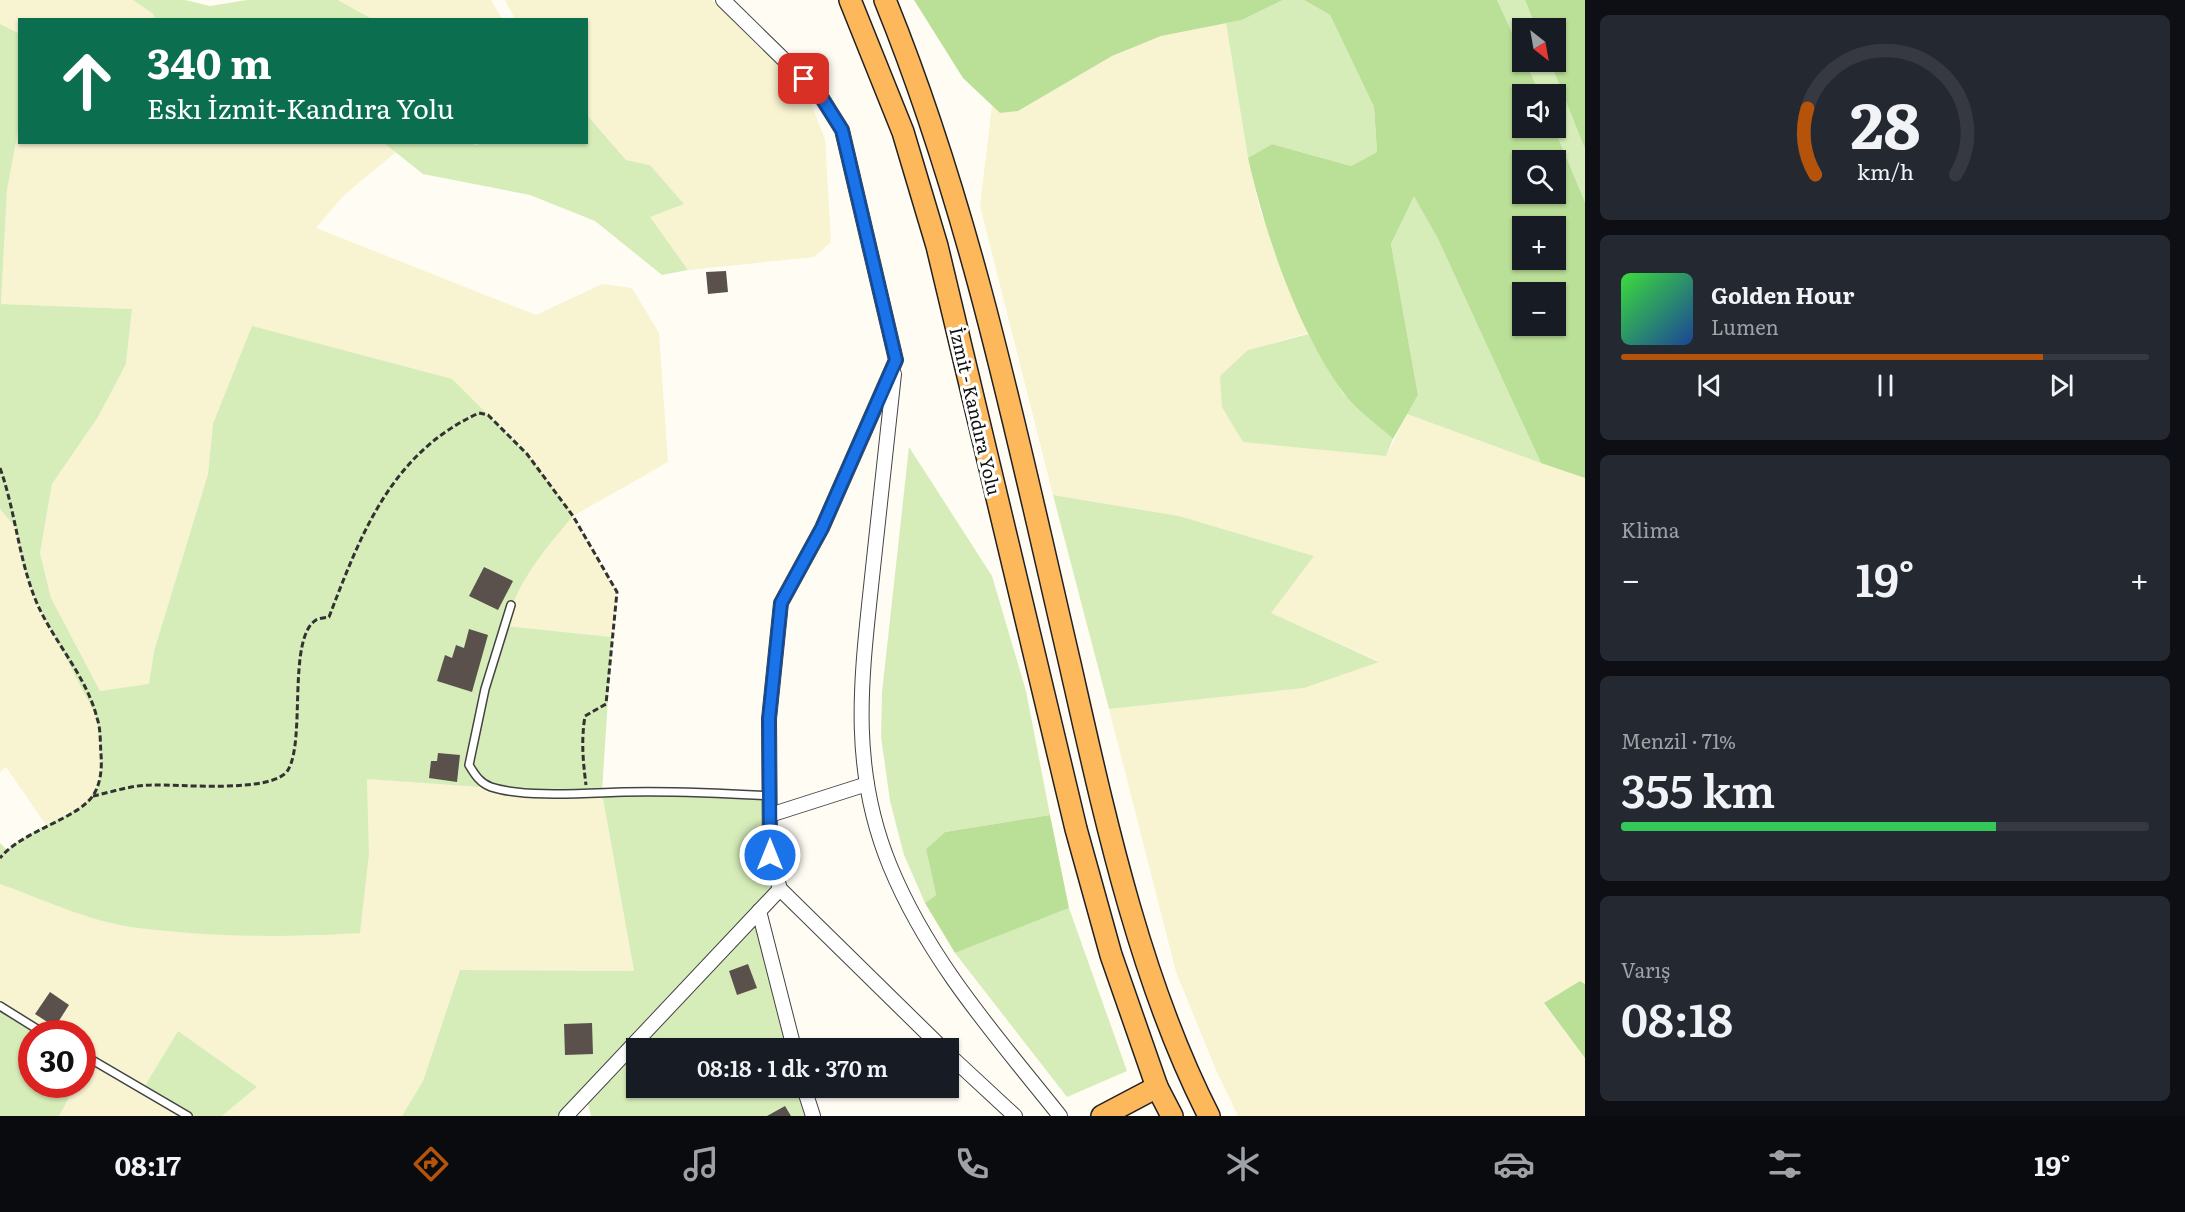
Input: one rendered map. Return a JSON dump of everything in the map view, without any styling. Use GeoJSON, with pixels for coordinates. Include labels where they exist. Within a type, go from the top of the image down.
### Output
{"type":"FeatureCollection","features":[{"type":"Feature","properties":{"kind":"highway","name":"İzmit - Kandıra Yolu"},"geometry":{"type":"LineString","coordinates":[[850,0],[903,132],[937,246],[1076,829],[1111,956],[1157,1087],[1172,1116]]}},
{"type":"Feature","properties":{"kind":"highway"},"geometry":{"type":"LineString","coordinates":[[885,0],[929,118],[999,357],[1101,798],[1142,944],[1189,1077],[1209,1116]]}},
{"type":"Feature","properties":{"kind":"highway"},"geometry":{"type":"LineString","coordinates":[[1102,1116],[1157,1087]]}},
{"type":"Feature","properties":{"kind":"street"},"geometry":{"type":"LineString","coordinates":[[723,0],[820,95],[842,130],[896,360],[861,675],[859,729],[874,820],[890,866],[935,953],[968,1000],[1060,1116]]}},
{"type":"Feature","properties":{"kind":"street"},"geometry":{"type":"LineString","coordinates":[[896,360],[822,528],[781,603],[769,719],[770,855],[780,889],[932,1038]]}},
{"type":"Feature","properties":{"kind":"street"},"geometry":{"type":"LineString","coordinates":[[770,815],[867,784]]}},
{"type":"Feature","properties":{"kind":"street"},"geometry":{"type":"LineString","coordinates":[[566,1116],[780,889]]}},
{"type":"Feature","properties":{"kind":"street"},"geometry":{"type":"LineString","coordinates":[[759,911],[791,1038]]}},
{"type":"Feature","properties":{"kind":"street"},"geometry":{"type":"LineString","coordinates":[[959,1064],[1015,1116]]}},
{"type":"Feature","properties":{"kind":"street"},"geometry":{"type":"LineString","coordinates":[[807,1098],[813,1116]]}},
{"type":"Feature","properties":{"kind":"lane"},"geometry":{"type":"LineString","coordinates":[[511,605],[485,689],[470,765],[477,779],[490,787],[511,790],[587,793],[685,791],[771,796]]}},
{"type":"Feature","properties":{"kind":"lane"},"geometry":{"type":"LineString","coordinates":[[0,1006],[22,1020]]}},
{"type":"Feature","properties":{"kind":"lane"},"geometry":{"type":"LineString","coordinates":[[96,1062],[188,1116]]}},
{"type":"Feature","properties":{"kind":"path"},"geometry":{"type":"LineString","coordinates":[[93,796],[152,785],[195,788],[266,782],[279,778],[288,771],[292,759],[298,707],[298,671],[308,628],[316,620],[329,617],[364,527],[406,467],[436,441],[479,413],[488,415],[527,454],[573,516],[617,592],[606,704],[585,716],[581,746],[587,793]]}},
{"type":"Feature","properties":{"kind":"path"},"geometry":{"type":"LineString","coordinates":[[0,468],[13,509],[23,564],[35,598],[98,718],[102,766],[99,783],[93,796],[80,807],[21,839],[0,858]]}},
{"type":"Feature","properties":{"kind":"shaded area"},"geometry":{"type":"Polygon","coordinates":[[[0,0],[133,0],[153,14],[155,18],[18,18],[18,33],[0,24],[0,0]]]}},
{"type":"Feature","properties":{"kind":"shaded area"},"geometry":{"type":"Polygon","coordinates":[[[338,0],[491,0],[501,18],[370,18],[338,0]]]}},
{"type":"Feature","properties":{"kind":"shaded area"},"geometry":{"type":"Polygon","coordinates":[[[505,0],[712,0],[786,73],[811,104],[825,139],[831,242],[814,257],[688,270],[649,217],[684,204],[650,165],[626,160],[588,116],[588,18],[514,18],[505,0]]]}},
{"type":"Feature","properties":{"kind":"shaded area"},"geometry":{"type":"Polygon","coordinates":[[[1226,23],[1248,158],[1260,210],[1308,333],[1248,350],[1386,456],[1407,414],[1585,478],[1585,984],[1580,981],[1544,1004],[1585,1058],[1585,1116],[1238,1116],[1216,1070],[1176,972],[1109,709],[1304,688],[1379,661],[1270,613],[1314,556],[1179,516],[1053,495],[980,206],[992,106],[1000,113],[1018,111],[1112,56],[1161,36],[1226,23]]]}},
{"type":"Feature","properties":{"kind":"shaded area"},"geometry":{"type":"Polygon","coordinates":[[[18,131],[18,144],[385,144],[396,152],[344,195],[316,228],[536,315],[602,284],[632,288],[659,333],[668,462],[573,516],[617,592],[612,637],[505,626],[511,605],[535,560],[572,516],[502,428],[488,415],[213,424],[208,474],[154,651],[149,685],[100,691],[51,598],[40,553],[52,484],[98,417],[126,364],[132,309],[1,304],[7,190],[18,131]]]}},
{"type":"Feature","properties":{"kind":"shaded area"},"geometry":{"type":"Polygon","coordinates":[[[0,509],[16,528],[23,564],[35,598],[97,718],[102,766],[99,783],[93,796],[80,807],[46,825],[6,767],[0,772],[0,509]]]}},
{"type":"Feature","properties":{"kind":"shaded area"},"geometry":{"type":"Polygon","coordinates":[[[367,779],[602,793],[634,971],[460,970],[423,1081],[402,1116],[222,1116],[257,1087],[178,1031],[143,1089],[186,1116],[59,1116],[69,1098],[96,1098],[96,1020],[23,1020],[0,1006],[0,884],[70,910],[129,926],[228,934],[317,936],[369,853],[367,779]]]}},
{"type":"Feature","properties":{"kind":"green space"},"geometry":{"type":"Polygon","coordinates":[[[133,0],[185,0],[210,6],[247,0],[338,0],[370,18],[155,18],[153,14],[133,0]]]}},
{"type":"Feature","properties":{"kind":"green space"},"geometry":{"type":"Polygon","coordinates":[[[914,0],[1283,0],[1242,20],[1161,36],[1112,56],[1018,111],[1000,113],[963,78],[914,0]]]}},
{"type":"Feature","properties":{"kind":"green space"},"geometry":{"type":"Polygon","coordinates":[[[1283,0],[1304,0],[1330,15],[1374,107],[1377,152],[1351,166],[1272,144],[1248,158],[1226,23],[1242,20],[1283,0]]]}},
{"type":"Feature","properties":{"kind":"green space"},"geometry":{"type":"Polygon","coordinates":[[[1304,0],[1497,0],[1512,33],[1512,72],[1530,72],[1535,84],[1512,84],[1512,138],[1558,138],[1563,150],[1512,150],[1512,204],[1566,204],[1566,157],[1585,202],[1585,478],[1541,463],[1438,239],[1414,196],[1391,244],[1418,395],[1393,439],[1348,398],[1326,367],[1297,310],[1273,248],[1248,158],[1272,144],[1351,166],[1377,152],[1374,107],[1330,15],[1304,0]]]}},
{"type":"Feature","properties":{"kind":"green space"},"geometry":{"type":"Polygon","coordinates":[[[1497,0],[1525,0],[1532,18],[1512,18],[1512,34],[1497,0]]]}},
{"type":"Feature","properties":{"kind":"green space"},"geometry":{"type":"Polygon","coordinates":[[[1525,0],[1585,0],[1585,149],[1566,102],[1566,84],[1559,84],[1554,72],[1566,72],[1566,18],[1532,18],[1525,0]]]}},
{"type":"Feature","properties":{"kind":"green space"},"geometry":{"type":"Polygon","coordinates":[[[0,24],[18,33],[18,131],[7,190],[1,304],[132,309],[126,364],[98,417],[52,484],[40,553],[51,598],[100,691],[149,684],[154,651],[208,474],[213,424],[252,326],[452,379],[527,454],[573,516],[542,554],[524,581],[505,626],[612,637],[602,792],[771,796],[780,889],[760,912],[792,1038],[626,1038],[626,1098],[807,1098],[813,1116],[591,1116],[586,1096],[566,1116],[402,1116],[423,1081],[460,970],[634,971],[602,793],[566,793],[367,779],[369,853],[360,933],[245,936],[131,927],[81,914],[0,884],[0,843],[7,850],[21,839],[80,807],[93,796],[99,783],[102,766],[97,718],[35,598],[23,564],[16,528],[0,509],[0,24]]]}},
{"type":"Feature","properties":{"kind":"green space"},"geometry":{"type":"Polygon","coordinates":[[[1530,72],[1554,72],[1559,84],[1535,84],[1530,72]]]}},
{"type":"Feature","properties":{"kind":"green space"},"geometry":{"type":"Polygon","coordinates":[[[1566,102],[1585,149],[1585,202],[1566,157],[1566,150],[1563,150],[1558,138],[1566,138],[1566,102]]]}},
{"type":"Feature","properties":{"kind":"green space"},"geometry":{"type":"Polygon","coordinates":[[[588,116],[626,160],[650,165],[684,204],[650,217],[688,270],[662,275],[595,221],[530,195],[423,174],[385,144],[588,144],[588,116]]]}},
{"type":"Feature","properties":{"kind":"green space"},"geometry":{"type":"Polygon","coordinates":[[[1414,195],[1438,239],[1541,463],[1407,414],[1418,395],[1391,244],[1414,195]]]}},
{"type":"Feature","properties":{"kind":"green space"},"geometry":{"type":"Polygon","coordinates":[[[1308,334],[1343,393],[1393,439],[1386,456],[1243,442],[1222,407],[1220,376],[1248,350],[1308,334]]]}},
{"type":"Feature","properties":{"kind":"green space"},"geometry":{"type":"Polygon","coordinates":[[[909,447],[992,576],[1026,691],[1050,815],[945,832],[926,849],[936,895],[925,903],[904,855],[890,801],[881,737],[882,692],[909,447]]]}},
{"type":"Feature","properties":{"kind":"green space"},"geometry":{"type":"Polygon","coordinates":[[[1053,495],[1179,516],[1314,556],[1271,613],[1379,662],[1304,688],[1109,709],[1053,495]]]}},
{"type":"Feature","properties":{"kind":"green space"},"geometry":{"type":"Polygon","coordinates":[[[1050,815],[1069,908],[955,953],[925,903],[936,895],[926,849],[945,832],[1050,815]]]}},
{"type":"Feature","properties":{"kind":"green space"},"geometry":{"type":"Polygon","coordinates":[[[1069,908],[1127,1071],[1067,1097],[955,953],[1069,908]]]}},
{"type":"Feature","properties":{"kind":"green space"},"geometry":{"type":"Polygon","coordinates":[[[1580,981],[1585,984],[1585,1058],[1544,1003],[1580,981]]]}},
{"type":"Feature","properties":{"kind":"green space"},"geometry":{"type":"Polygon","coordinates":[[[0,1006],[23,1020],[18,1020],[18,1098],[69,1098],[59,1116],[0,1116],[0,1006]]]}},
{"type":"Feature","properties":{"kind":"green space"},"geometry":{"type":"Polygon","coordinates":[[[178,1031],[257,1087],[222,1116],[188,1116],[143,1089],[178,1031]]]}},
{"type":"Feature","properties":{"kind":"building"},"geometry":{"type":"Polygon","coordinates":[[[726,271],[728,292],[708,294],[706,272],[726,271]]]}},
{"type":"Feature","properties":{"kind":"building"},"geometry":{"type":"Polygon","coordinates":[[[484,567],[513,581],[498,610],[469,596],[484,567]]]}},
{"type":"Feature","properties":{"kind":"building"},"geometry":{"type":"Polygon","coordinates":[[[469,629],[488,635],[472,692],[437,681],[445,655],[452,658],[456,645],[464,648],[469,629]]]}},
{"type":"Feature","properties":{"kind":"building"},"geometry":{"type":"Polygon","coordinates":[[[438,753],[460,755],[457,782],[429,778],[431,761],[437,761],[438,753]]]}},
{"type":"Feature","properties":{"kind":"building"},"geometry":{"type":"Polygon","coordinates":[[[748,964],[757,988],[737,995],[729,971],[748,964]]]}},
{"type":"Feature","properties":{"kind":"building"},"geometry":{"type":"Polygon","coordinates":[[[50,992],[69,1005],[59,1020],[44,1020],[35,1014],[50,992]]]}},
{"type":"Feature","properties":{"kind":"building"},"geometry":{"type":"Polygon","coordinates":[[[592,1023],[593,1054],[565,1055],[564,1024],[592,1023]]]}},
{"type":"Feature","properties":{"kind":"building"},"geometry":{"type":"Polygon","coordinates":[[[785,1106],[791,1116],[767,1116],[785,1106]]]}},
{"type":"Feature","properties":{"kind":"route"},"geometry":{"type":"LineString","coordinates":[[770,855],[769,719],[781,603],[822,528],[896,360],[842,130],[820,95],[804,79]]}}]}
